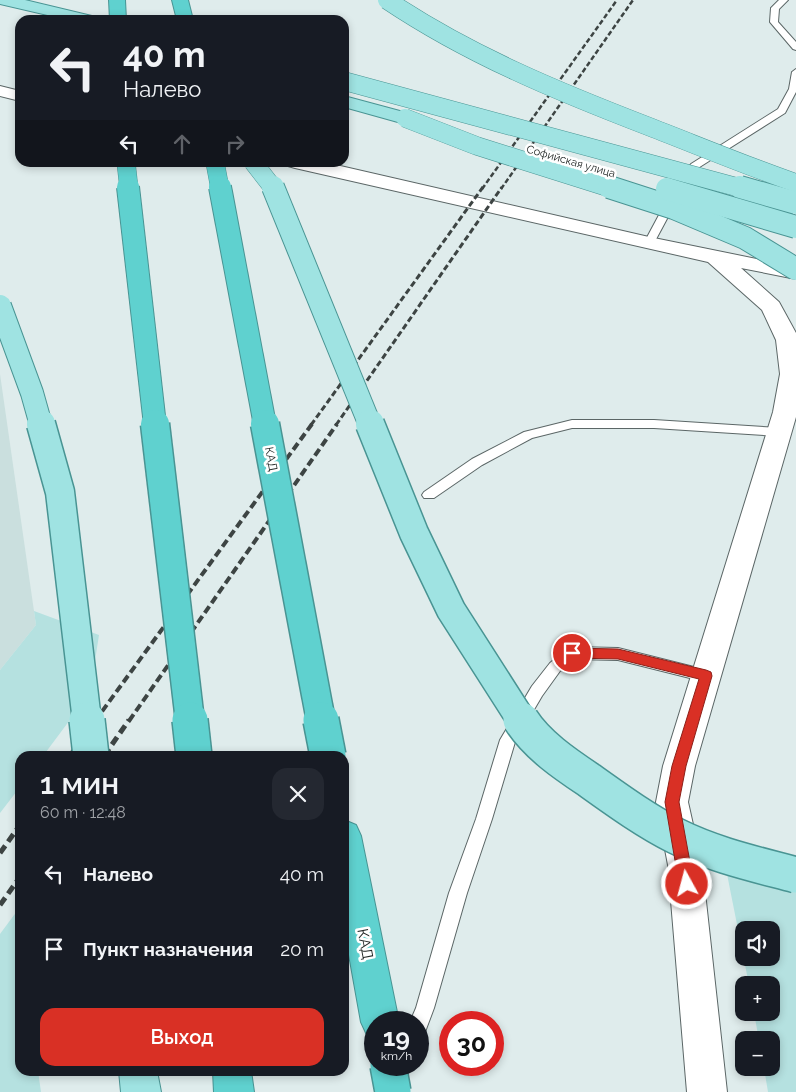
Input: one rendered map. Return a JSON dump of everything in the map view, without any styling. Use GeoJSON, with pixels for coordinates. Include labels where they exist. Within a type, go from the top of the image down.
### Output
{"type":"FeatureCollection","features":[{"type":"Feature","properties":{"kind":"highway"},"geometry":{"type":"LineString","coordinates":[[117,0],[118,15]]}},
{"type":"Feature","properties":{"kind":"highway"},"geometry":{"type":"LineString","coordinates":[[180,0],[184,15]]}},
{"type":"Feature","properties":{"kind":"highway"},"geometry":{"type":"LineString","coordinates":[[126,167],[135,255],[193,751]]}},
{"type":"Feature","properties":{"kind":"highway","name":"КАД"},"geometry":{"type":"LineString","coordinates":[[216,167],[327,751]]}},
{"type":"Feature","properties":{"kind":"highway","name":"КАД"},"geometry":{"type":"LineString","coordinates":[[349,862],[378,1011]]}},
{"type":"Feature","properties":{"kind":"highway"},"geometry":{"type":"LineString","coordinates":[[232,1076],[234,1092]]}},
{"type":"Feature","properties":{"kind":"main road"},"geometry":{"type":"LineString","coordinates":[[4,0],[68,15]]}},
{"type":"Feature","properties":{"kind":"main road"},"geometry":{"type":"LineString","coordinates":[[387,0],[454,41],[505,67],[582,100],[796,183]]}},
{"type":"Feature","properties":{"kind":"main road"},"geometry":{"type":"LineString","coordinates":[[0,15],[15,19]]}},
{"type":"Feature","properties":{"kind":"main road","name":"Софийская улица"},"geometry":{"type":"LineString","coordinates":[[349,82],[564,138],[796,203]]}},
{"type":"Feature","properties":{"kind":"main road","name":"Софийская улица"},"geometry":{"type":"LineString","coordinates":[[349,102],[550,154],[796,228]]}},
{"type":"Feature","properties":{"kind":"main road"},"geometry":{"type":"LineString","coordinates":[[405,118],[477,146],[674,208],[745,238],[796,271]]}},
{"type":"Feature","properties":{"kind":"main road"},"geometry":{"type":"LineString","coordinates":[[258,167],[274,190],[414,533],[452,610],[529,732],[571,768],[628,807],[676,836],[724,856],[796,874]]}},
{"type":"Feature","properties":{"kind":"main road"},"geometry":{"type":"LineString","coordinates":[[0,306],[32,393],[60,492],[90,751]]}},
{"type":"Feature","properties":{"kind":"main road"},"geometry":{"type":"LineString","coordinates":[[139,1076],[141,1092]]}},
{"type":"Feature","properties":{"kind":"street"},"geometry":{"type":"LineString","coordinates":[[0,91],[15,95]]}},
{"type":"Feature","properties":{"kind":"street"},"geometry":{"type":"LineString","coordinates":[[317,167],[649,243],[796,271]]}},
{"type":"Feature","properties":{"kind":"street"},"geometry":{"type":"LineString","coordinates":[[707,1092],[685,865],[672,802],[679,766],[779,432],[792,374],[788,340],[771,307],[716,257]]}},
{"type":"Feature","properties":{"kind":"lane"},"geometry":{"type":"LineString","coordinates":[[784,0],[775,8],[774,22],[796,47]]}},
{"type":"Feature","properties":{"kind":"lane"},"geometry":{"type":"LineString","coordinates":[[649,243],[664,214],[694,166],[713,152],[782,111],[793,89],[796,72]]}},
{"type":"Feature","properties":{"kind":"lane"},"geometry":{"type":"LineString","coordinates":[[429,495],[477,462],[528,435],[572,424],[654,424],[779,432]]}},
{"type":"Feature","properties":{"kind":"lane"},"geometry":{"type":"LineString","coordinates":[[424,1011],[458,893],[484,819],[508,740],[536,691],[555,668],[572,653],[618,654],[706,676]]}},
{"type":"Feature","properties":{"kind":"shaded area"},"geometry":{"type":"Polygon","coordinates":[[[0,374],[36,625],[0,670],[0,374]]]}},
{"type":"Feature","properties":{"kind":"shaded area"},"geometry":{"type":"Polygon","coordinates":[[[34,611],[99,635],[90,693],[47,751],[15,751],[15,794],[0,813],[0,670],[36,625],[34,611]]]}},
{"type":"Feature","properties":{"kind":"shaded area"},"geometry":{"type":"Polygon","coordinates":[[[727,874],[796,889],[796,1092],[768,1092],[765,1076],[780,1076],[780,1031],[757,1031],[755,1021],[780,1021],[780,976],[747,976],[745,966],[780,966],[780,921],[736,921],[727,874]]]}},
{"type":"Feature","properties":{"kind":"shaded area"},"geometry":{"type":"Polygon","coordinates":[[[15,914],[15,1076],[39,1076],[41,1092],[0,1092],[0,934],[15,914]]]}},
{"type":"Feature","properties":{"kind":"railway"},"geometry":{"type":"LineString","coordinates":[[482,189],[617,0]]}},
{"type":"Feature","properties":{"kind":"railway"},"geometry":{"type":"LineString","coordinates":[[501,189],[633,0]]}},
{"type":"Feature","properties":{"kind":"railway"},"geometry":{"type":"LineString","coordinates":[[311,425],[483,187]]}},
{"type":"Feature","properties":{"kind":"railway"},"geometry":{"type":"LineString","coordinates":[[336,425],[502,187]]}},
{"type":"Feature","properties":{"kind":"railway"},"geometry":{"type":"LineString","coordinates":[[95,721],[312,424]]}},
{"type":"Feature","properties":{"kind":"railway"},"geometry":{"type":"LineString","coordinates":[[129,721],[337,424]]}},
{"type":"Feature","properties":{"kind":"railway"},"geometry":{"type":"LineString","coordinates":[[74,751],[96,720]]}},
{"type":"Feature","properties":{"kind":"railway"},"geometry":{"type":"LineString","coordinates":[[107,751],[129,720]]}},
{"type":"Feature","properties":{"kind":"railway"},"geometry":{"type":"LineString","coordinates":[[0,853],[15,832]]}},
{"type":"Feature","properties":{"kind":"railway"},"geometry":{"type":"LineString","coordinates":[[0,905],[15,884]]}},
{"type":"Feature","properties":{"kind":"route"},"geometry":{"type":"LineString","coordinates":[[572,653],[618,654],[706,676],[679,766],[672,802],[687,884]]}}]}
